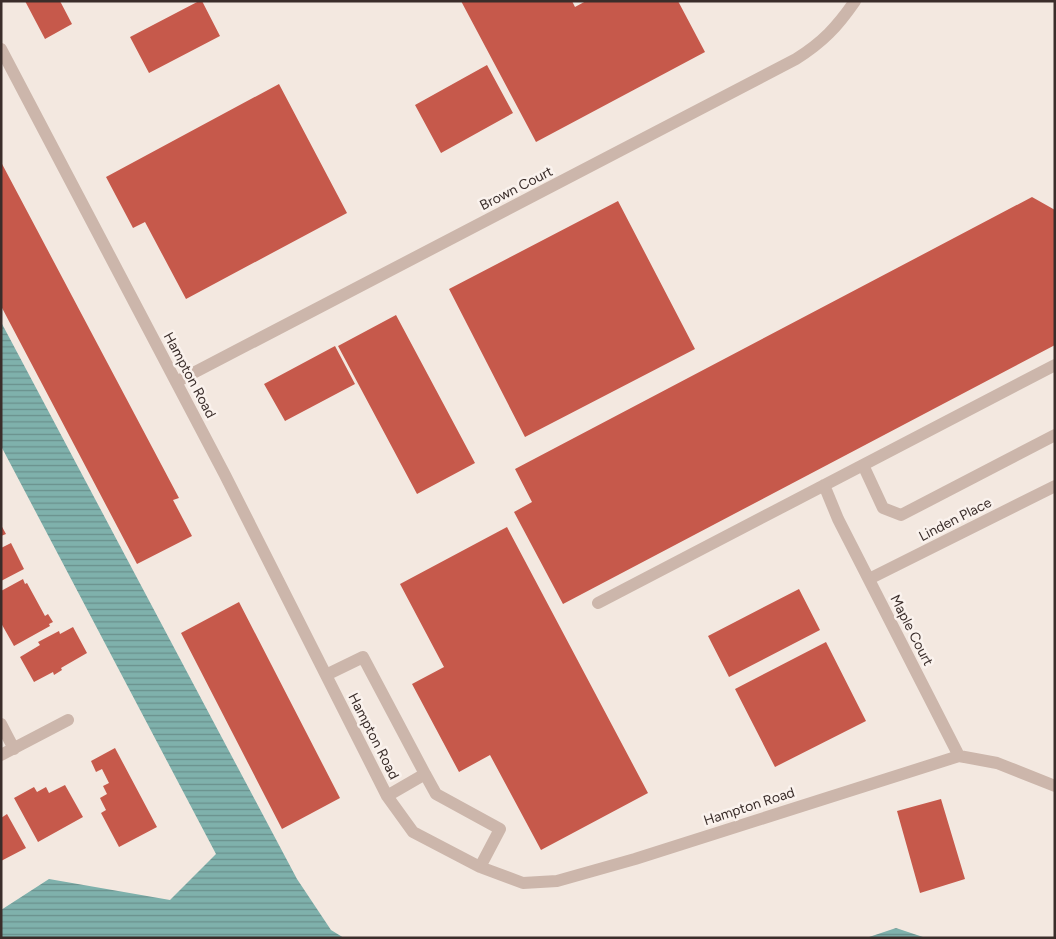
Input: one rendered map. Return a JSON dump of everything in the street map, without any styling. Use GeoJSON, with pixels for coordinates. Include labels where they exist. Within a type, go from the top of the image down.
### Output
{"type":"FeatureCollection","features":[{"type":"Feature","properties":{"kind":"street","name":"Brown Court"},"geometry":{"type":"LineString","coordinates":[[176,382],[796,59],[818,45],[838,25],[855,1]]}},
{"type":"Feature","properties":{"kind":"street","name":"Hampton Road"},"geometry":{"type":"LineString","coordinates":[[1,49],[176,382],[387,796],[414,832],[480,868],[523,883],[557,881],[644,856],[959,756],[997,763],[1055,786]]}},
{"type":"Feature","properties":{"kind":"street"},"geometry":{"type":"LineString","coordinates":[[598,603],[1055,365]]}},
{"type":"Feature","properties":{"kind":"street"},"geometry":{"type":"LineString","coordinates":[[863,465],[883,508],[901,515],[1055,435]]}},
{"type":"Feature","properties":{"kind":"street","name":"Maple Court"},"geometry":{"type":"LineString","coordinates":[[824,485],[838,519],[959,756]]}},
{"type":"Feature","properties":{"kind":"street","name":"Linden Place"},"geometry":{"type":"LineString","coordinates":[[869,579],[1055,486]]}},
{"type":"Feature","properties":{"kind":"street"},"geometry":{"type":"LineString","coordinates":[[326,675],[363,657],[436,794],[500,829],[480,868]]}},
{"type":"Feature","properties":{"kind":"street"},"geometry":{"type":"LineString","coordinates":[[1,755],[68,720]]}},
{"type":"Feature","properties":{"kind":"street"},"geometry":{"type":"LineString","coordinates":[[1,724],[14,748]]}},
{"type":"Feature","properties":{"kind":"street"},"geometry":{"type":"LineString","coordinates":[[387,796],[425,774]]}},
{"type":"Feature","properties":{"kind":"water"},"geometry":{"type":"Polygon","coordinates":[[[1,322],[297,879],[331,930],[344,938],[1,938],[1,910],[49,879],[170,900],[216,854],[1,446],[1,322]]]}},
{"type":"Feature","properties":{"kind":"water"},"geometry":{"type":"Polygon","coordinates":[[[896,928],[926,938],[866,938],[896,928]]]}},
{"type":"Feature","properties":{"kind":"building"},"geometry":{"type":"Polygon","coordinates":[[[25,1],[60,1],[72,24],[45,39],[25,1]]]}},
{"type":"Feature","properties":{"kind":"building"},"geometry":{"type":"Polygon","coordinates":[[[202,1],[220,36],[149,73],[130,37],[202,1]]]}},
{"type":"Feature","properties":{"kind":"building"},"geometry":{"type":"Polygon","coordinates":[[[461,1],[572,1],[575,7],[586,1],[678,1],[705,52],[536,142],[461,1]]]}},
{"type":"Feature","properties":{"kind":"building"},"geometry":{"type":"Polygon","coordinates":[[[487,65],[513,113],[441,153],[415,105],[487,65]]]}},
{"type":"Feature","properties":{"kind":"building"},"geometry":{"type":"Polygon","coordinates":[[[279,84],[347,213],[186,299],[145,222],[133,228],[106,177],[279,84]]]}},
{"type":"Feature","properties":{"kind":"building"},"geometry":{"type":"Polygon","coordinates":[[[1,162],[179,498],[173,500],[192,536],[137,564],[1,306],[1,162]]]}},
{"type":"Feature","properties":{"kind":"building"},"geometry":{"type":"Polygon","coordinates":[[[1032,197],[1055,210],[1055,345],[563,604],[514,512],[532,502],[515,469],[1032,197]]]}},
{"type":"Feature","properties":{"kind":"building"},"geometry":{"type":"Polygon","coordinates":[[[618,201],[695,349],[525,437],[449,289],[618,201]]]}},
{"type":"Feature","properties":{"kind":"building"},"geometry":{"type":"Polygon","coordinates":[[[396,315],[475,463],[417,494],[338,346],[396,315]]]}},
{"type":"Feature","properties":{"kind":"building"},"geometry":{"type":"Polygon","coordinates":[[[335,346],[355,384],[285,421],[264,384],[335,346]]]}},
{"type":"Feature","properties":{"kind":"building"},"geometry":{"type":"Polygon","coordinates":[[[1,525],[6,534],[1,536],[1,525]]]}},
{"type":"Feature","properties":{"kind":"building"},"geometry":{"type":"Polygon","coordinates":[[[507,527],[648,793],[541,850],[490,755],[459,772],[412,684],[444,667],[400,584],[507,527]]]}},
{"type":"Feature","properties":{"kind":"building"},"geometry":{"type":"Polygon","coordinates":[[[11,543],[24,569],[1,581],[1,548],[11,543]]]}},
{"type":"Feature","properties":{"kind":"building"},"geometry":{"type":"Polygon","coordinates":[[[23,579],[45,616],[48,614],[53,622],[49,624],[50,626],[14,646],[1,623],[1,591],[23,579]]]}},
{"type":"Feature","properties":{"kind":"building"},"geometry":{"type":"Polygon","coordinates":[[[799,589],[820,630],[729,677],[708,636],[799,589]]]}},
{"type":"Feature","properties":{"kind":"building"},"geometry":{"type":"Polygon","coordinates":[[[239,602],[340,798],[282,829],[181,633],[239,602]]]}},
{"type":"Feature","properties":{"kind":"building"},"geometry":{"type":"Polygon","coordinates":[[[73,627],[87,653],[61,668],[62,670],[54,675],[53,672],[34,682],[20,657],[40,645],[38,642],[59,631],[60,634],[73,627]]]}},
{"type":"Feature","properties":{"kind":"building"},"geometry":{"type":"Polygon","coordinates":[[[826,642],[866,721],[775,767],[735,689],[826,642]]]}},
{"type":"Feature","properties":{"kind":"building"},"geometry":{"type":"Polygon","coordinates":[[[115,748],[157,827],[119,847],[101,813],[106,810],[100,798],[107,794],[103,786],[109,783],[102,769],[96,772],[91,761],[115,748]]]}},
{"type":"Feature","properties":{"kind":"building"},"geometry":{"type":"Polygon","coordinates":[[[65,785],[83,817],[38,842],[14,798],[34,787],[37,792],[46,787],[49,793],[65,785]]]}},
{"type":"Feature","properties":{"kind":"building"},"geometry":{"type":"Polygon","coordinates":[[[941,799],[965,879],[920,893],[897,811],[941,799]]]}},
{"type":"Feature","properties":{"kind":"building"},"geometry":{"type":"Polygon","coordinates":[[[7,814],[26,848],[1,861],[1,818],[7,814]]]}}]}
